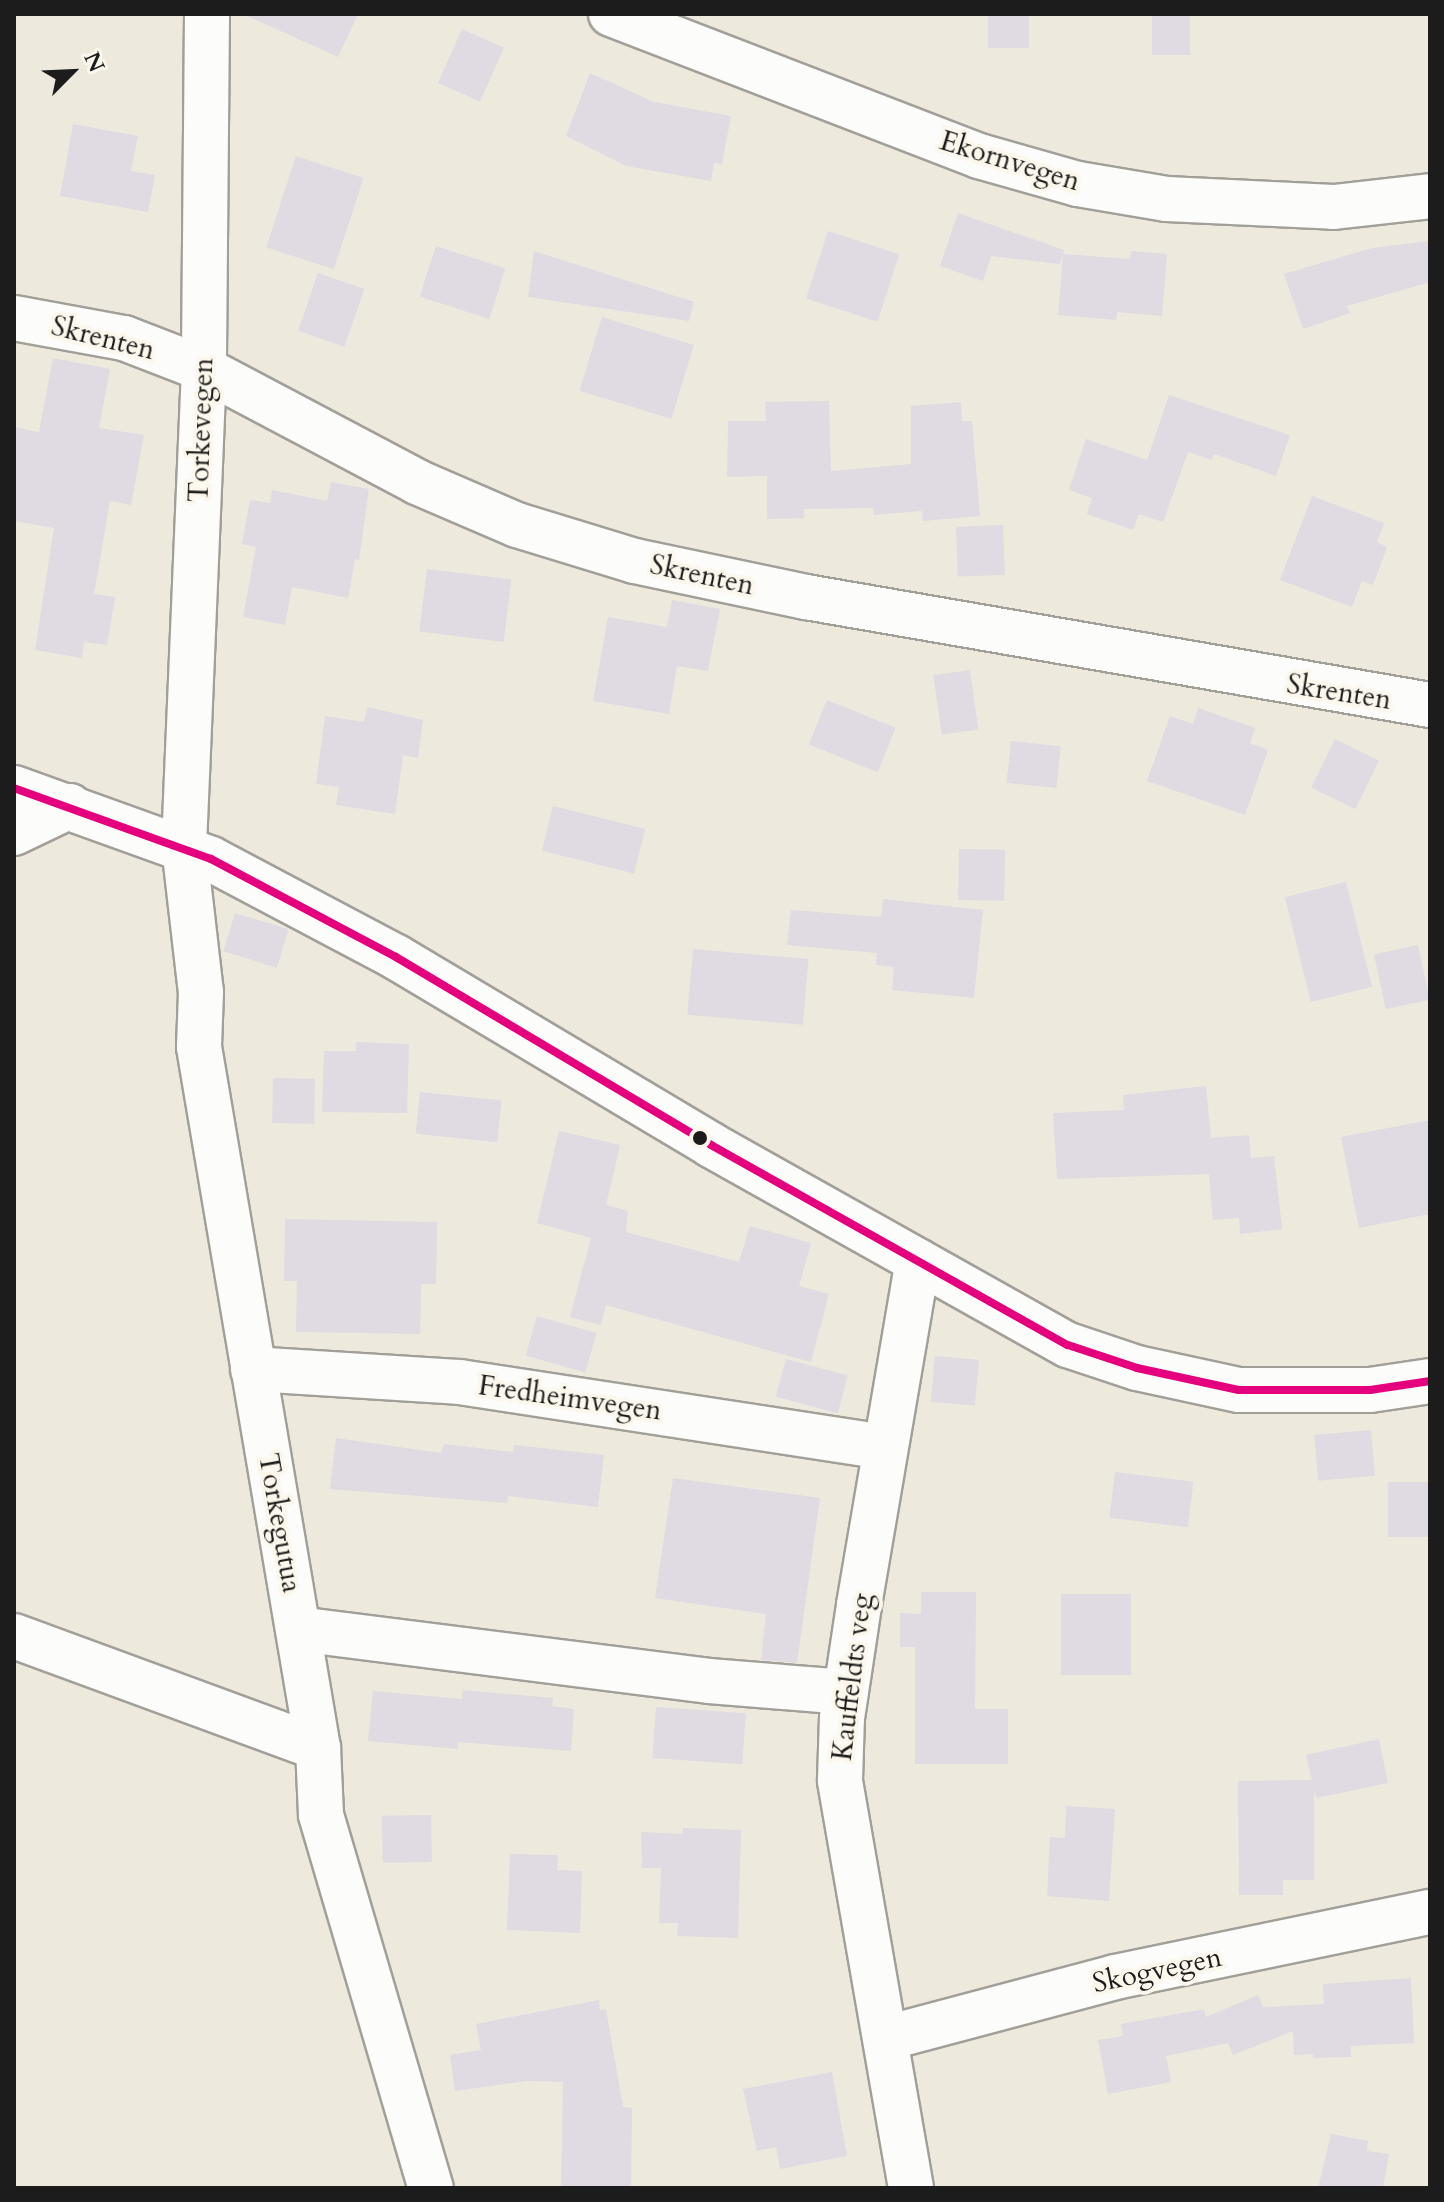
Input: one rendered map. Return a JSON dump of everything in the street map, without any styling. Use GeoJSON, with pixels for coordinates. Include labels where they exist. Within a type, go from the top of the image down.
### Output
{"type":"FeatureCollection","features":[{"type":"Feature","properties":{"kind":"street","name":"Torkevegen"},"geometry":{"type":"LineString","coordinates":[[184,846],[204,369],[207,14]]}},
{"type":"Feature","properties":{"kind":"street","name":"Ekornvegen"},"geometry":{"type":"LineString","coordinates":[[611,14],[979,156],[1078,184],[1167,199],[1334,207],[1430,196]]}},
{"type":"Feature","properties":{"kind":"street","name":"Skrenten"},"geometry":{"type":"LineString","coordinates":[[14,318],[124,338],[204,369],[417,482],[517,525],[635,561],[806,597],[1430,705]]}},
{"type":"Feature","properties":{"kind":"street"},"geometry":{"type":"LineString","coordinates":[[14,788],[184,846],[396,957],[1068,1345],[1137,1368],[1239,1390],[1370,1390],[1430,1381]]}},
{"type":"Feature","properties":{"kind":"street"},"geometry":{"type":"LineString","coordinates":[[14,833],[70,806]]}},
{"type":"Feature","properties":{"kind":"street","name":"Torkegutua"},"geometry":{"type":"LineString","coordinates":[[184,846],[201,992],[199,1047],[318,1748],[321,1815],[431,2188]]}},
{"type":"Feature","properties":{"kind":"street","name":"Kauffeldts veg"},"geometry":{"type":"LineString","coordinates":[[911,2188],[840,1780],[846,1692],[884,1447],[918,1261]]}},
{"type":"Feature","properties":{"kind":"street","name":"Fredheimvegen"},"geometry":{"type":"LineString","coordinates":[[253,1369],[460,1382],[884,1447]]}},
{"type":"Feature","properties":{"kind":"street"},"geometry":{"type":"LineString","coordinates":[[298,1629],[709,1681],[846,1692]]}},
{"type":"Feature","properties":{"kind":"street"},"geometry":{"type":"LineString","coordinates":[[14,1636],[318,1748]]}},
{"type":"Feature","properties":{"kind":"street","name":"Skogvegen"},"geometry":{"type":"LineString","coordinates":[[886,2038],[1115,1977],[1430,1912]]}},
{"type":"Feature","properties":{"kind":"building"},"geometry":{"type":"Polygon","coordinates":[[[243,14],[358,14],[338,57],[243,14]]]}},
{"type":"Feature","properties":{"kind":"building"},"geometry":{"type":"Polygon","coordinates":[[[988,14],[1029,14],[1029,48],[988,48],[988,14]]]}},
{"type":"Feature","properties":{"kind":"building"},"geometry":{"type":"Polygon","coordinates":[[[1152,14],[1190,14],[1190,55],[1152,55],[1152,14]]]}},
{"type":"Feature","properties":{"kind":"building"},"geometry":{"type":"Polygon","coordinates":[[[462,29],[504,48],[480,102],[438,83],[462,29]]]}},
{"type":"Feature","properties":{"kind":"building"},"geometry":{"type":"Polygon","coordinates":[[[590,73],[654,102],[731,116],[722,164],[714,163],[711,181],[626,166],[566,136],[590,73]]]}},
{"type":"Feature","properties":{"kind":"building"},"geometry":{"type":"Polygon","coordinates":[[[73,124],[138,136],[131,171],[155,175],[148,212],[60,196],[73,124]]]}},
{"type":"Feature","properties":{"kind":"building"},"geometry":{"type":"Polygon","coordinates":[[[296,156],[364,178],[334,269],[266,247],[296,156]]]}},
{"type":"Feature","properties":{"kind":"building"},"geometry":{"type":"Polygon","coordinates":[[[958,213],[1064,250],[1060,264],[991,256],[983,281],[940,266],[958,213]]]}},
{"type":"Feature","properties":{"kind":"building"},"geometry":{"type":"Polygon","coordinates":[[[828,231],[899,254],[877,322],[806,299],[828,231]]]}},
{"type":"Feature","properties":{"kind":"building"},"geometry":{"type":"Polygon","coordinates":[[[1430,241],[1430,282],[1347,306],[1350,313],[1303,329],[1284,274],[1372,248],[1430,241]]]}},
{"type":"Feature","properties":{"kind":"building"},"geometry":{"type":"Polygon","coordinates":[[[436,246],[505,269],[489,319],[420,296],[436,246]]]}},
{"type":"Feature","properties":{"kind":"building"},"geometry":{"type":"Polygon","coordinates":[[[534,251],[694,302],[689,321],[528,297],[534,251]]]}},
{"type":"Feature","properties":{"kind":"building"},"geometry":{"type":"Polygon","coordinates":[[[1131,251],[1167,254],[1162,316],[1117,312],[1116,320],[1058,315],[1063,254],[1130,259],[1131,251]]]}},
{"type":"Feature","properties":{"kind":"building"},"geometry":{"type":"Polygon","coordinates":[[[318,273],[364,289],[344,347],[298,331],[318,273]]]}},
{"type":"Feature","properties":{"kind":"building"},"geometry":{"type":"Polygon","coordinates":[[[602,317],[694,345],[671,419],[579,391],[602,317]]]}},
{"type":"Feature","properties":{"kind":"building"},"geometry":{"type":"Polygon","coordinates":[[[53,358],[110,369],[99,428],[144,435],[131,505],[110,501],[94,594],[115,597],[107,645],[84,642],[82,658],[35,650],[54,528],[14,521],[14,427],[39,432],[53,358]]]}},
{"type":"Feature","properties":{"kind":"building"},"geometry":{"type":"Polygon","coordinates":[[[1169,395],[1290,435],[1276,476],[1214,454],[1212,460],[1188,452],[1163,522],[1139,514],[1133,530],[1087,514],[1092,498],[1069,490],[1086,439],[1147,460],[1169,395]]]}},
{"type":"Feature","properties":{"kind":"building"},"geometry":{"type":"Polygon","coordinates":[[[829,401],[831,471],[911,464],[911,406],[961,402],[962,421],[972,421],[980,516],[923,521],[922,511],[874,515],[873,508],[804,509],[804,518],[767,519],[767,476],[727,477],[728,421],[766,421],[765,402],[829,401]]]}},
{"type":"Feature","properties":{"kind":"building"},"geometry":{"type":"Polygon","coordinates":[[[331,482],[369,489],[359,560],[355,559],[348,598],[292,587],[285,625],[243,617],[256,547],[242,544],[250,500],[270,503],[272,490],[327,501],[331,482]]]}},
{"type":"Feature","properties":{"kind":"building"},"geometry":{"type":"Polygon","coordinates":[[[1312,496],[1384,523],[1377,542],[1387,547],[1373,585],[1362,581],[1352,607],[1280,580],[1312,496]]]}},
{"type":"Feature","properties":{"kind":"building"},"geometry":{"type":"Polygon","coordinates":[[[1003,525],[1005,575],[958,577],[956,527],[1003,525]]]}},
{"type":"Feature","properties":{"kind":"building"},"geometry":{"type":"Polygon","coordinates":[[[427,569],[511,579],[504,642],[419,632],[427,569]]]}},
{"type":"Feature","properties":{"kind":"building"},"geometry":{"type":"Polygon","coordinates":[[[672,600],[720,609],[708,671],[677,666],[669,714],[593,701],[608,617],[667,627],[672,600]]]}},
{"type":"Feature","properties":{"kind":"building"},"geometry":{"type":"Polygon","coordinates":[[[970,670],[978,729],[942,735],[933,675],[970,670]]]}},
{"type":"Feature","properties":{"kind":"building"},"geometry":{"type":"Polygon","coordinates":[[[827,700],[896,728],[878,772],[809,745],[827,700]]]}},
{"type":"Feature","properties":{"kind":"building"},"geometry":{"type":"Polygon","coordinates":[[[367,707],[423,720],[418,758],[403,755],[395,814],[336,805],[339,787],[316,784],[325,716],[364,722],[367,707]]]}},
{"type":"Feature","properties":{"kind":"building"},"geometry":{"type":"Polygon","coordinates":[[[1198,708],[1255,728],[1250,743],[1268,750],[1245,815],[1147,781],[1170,716],[1193,724],[1198,708]]]}},
{"type":"Feature","properties":{"kind":"building"},"geometry":{"type":"Polygon","coordinates":[[[1335,739],[1379,760],[1355,809],[1311,788],[1335,739]]]}},
{"type":"Feature","properties":{"kind":"building"},"geometry":{"type":"Polygon","coordinates":[[[1011,741],[1061,746],[1056,788],[1007,783],[1011,741]]]}},
{"type":"Feature","properties":{"kind":"building"},"geometry":{"type":"Polygon","coordinates":[[[553,806],[645,829],[634,874],[542,851],[553,806]]]}},
{"type":"Feature","properties":{"kind":"building"},"geometry":{"type":"Polygon","coordinates":[[[959,849],[1005,850],[1004,901],[958,900],[959,849]]]}},
{"type":"Feature","properties":{"kind":"building"},"geometry":{"type":"Polygon","coordinates":[[[1346,882],[1372,987],[1311,1002],[1285,897],[1346,882]]]}},
{"type":"Feature","properties":{"kind":"building"},"geometry":{"type":"Polygon","coordinates":[[[883,899],[983,910],[974,998],[892,990],[894,967],[876,965],[877,953],[787,945],[791,910],[881,917],[883,899]]]}},
{"type":"Feature","properties":{"kind":"building"},"geometry":{"type":"Polygon","coordinates":[[[235,913],[289,929],[277,968],[223,951],[235,913]]]}},
{"type":"Feature","properties":{"kind":"building"},"geometry":{"type":"Polygon","coordinates":[[[1418,945],[1430,1000],[1386,1009],[1374,954],[1418,945]]]}},
{"type":"Feature","properties":{"kind":"building"},"geometry":{"type":"Polygon","coordinates":[[[693,949],[809,959],[803,1025],[687,1015],[693,949]]]}},
{"type":"Feature","properties":{"kind":"building"},"geometry":{"type":"Polygon","coordinates":[[[356,1042],[409,1044],[407,1113],[322,1112],[324,1051],[356,1051],[356,1042]]]}},
{"type":"Feature","properties":{"kind":"building"},"geometry":{"type":"Polygon","coordinates":[[[273,1078],[315,1079],[314,1124],[272,1123],[273,1078]]]}},
{"type":"Feature","properties":{"kind":"building"},"geometry":{"type":"Polygon","coordinates":[[[1206,1086],[1211,1138],[1249,1135],[1251,1158],[1274,1156],[1282,1229],[1240,1234],[1239,1218],[1213,1220],[1209,1174],[1057,1179],[1053,1113],[1124,1110],[1123,1095],[1206,1086]]]}},
{"type":"Feature","properties":{"kind":"building"},"geometry":{"type":"Polygon","coordinates":[[[420,1092],[502,1101],[497,1142],[416,1134],[420,1092]]]}},
{"type":"Feature","properties":{"kind":"building"},"geometry":{"type":"Polygon","coordinates":[[[1430,1120],[1430,1214],[1359,1228],[1341,1137],[1430,1120]]]}},
{"type":"Feature","properties":{"kind":"building"},"geometry":{"type":"Polygon","coordinates":[[[559,1131],[620,1145],[606,1205],[628,1211],[626,1232],[739,1262],[750,1226],[811,1243],[799,1286],[829,1294],[811,1362],[606,1305],[601,1325],[570,1317],[591,1238],[537,1223],[559,1131]]]}},
{"type":"Feature","properties":{"kind":"building"},"geometry":{"type":"Polygon","coordinates":[[[285,1219],[437,1222],[436,1284],[421,1284],[420,1334],[296,1332],[297,1281],[284,1281],[285,1219]]]}},
{"type":"Feature","properties":{"kind":"building"},"geometry":{"type":"Polygon","coordinates":[[[537,1316],[597,1333],[585,1373],[526,1355],[537,1316]]]}},
{"type":"Feature","properties":{"kind":"building"},"geometry":{"type":"Polygon","coordinates":[[[935,1356],[979,1360],[975,1406],[931,1402],[935,1356]]]}},
{"type":"Feature","properties":{"kind":"building"},"geometry":{"type":"Polygon","coordinates":[[[786,1359],[848,1376],[838,1413],[776,1397],[786,1359]]]}},
{"type":"Feature","properties":{"kind":"building"},"geometry":{"type":"Polygon","coordinates":[[[1371,1430],[1375,1476],[1318,1481],[1314,1435],[1371,1430]]]}},
{"type":"Feature","properties":{"kind":"building"},"geometry":{"type":"Polygon","coordinates":[[[336,1438],[441,1453],[444,1444],[513,1452],[514,1445],[604,1455],[598,1507],[508,1496],[507,1503],[330,1489],[336,1438]]]}},
{"type":"Feature","properties":{"kind":"building"},"geometry":{"type":"Polygon","coordinates":[[[1115,1472],[1193,1482],[1188,1527],[1109,1518],[1115,1472]]]}},
{"type":"Feature","properties":{"kind":"building"},"geometry":{"type":"Polygon","coordinates":[[[673,1478],[820,1498],[797,1663],[761,1660],[766,1614],[655,1598],[673,1478]]]}},
{"type":"Feature","properties":{"kind":"building"},"geometry":{"type":"Polygon","coordinates":[[[1388,1482],[1430,1482],[1430,1537],[1388,1537],[1388,1482]]]}},
{"type":"Feature","properties":{"kind":"building"},"geometry":{"type":"Polygon","coordinates":[[[921,1592],[976,1592],[975,1709],[1008,1709],[1008,1764],[915,1764],[915,1647],[900,1647],[900,1613],[921,1614],[921,1592]]]}},
{"type":"Feature","properties":{"kind":"building"},"geometry":{"type":"Polygon","coordinates":[[[1061,1594],[1131,1594],[1131,1675],[1061,1675],[1061,1594]]]}},
{"type":"Feature","properties":{"kind":"building"},"geometry":{"type":"Polygon","coordinates":[[[463,1690],[553,1698],[552,1706],[574,1709],[571,1751],[458,1742],[458,1749],[368,1741],[373,1691],[462,1699],[463,1690]]]}},
{"type":"Feature","properties":{"kind":"building"},"geometry":{"type":"Polygon","coordinates":[[[656,1707],[746,1713],[742,1764],[652,1758],[656,1707]]]}},
{"type":"Feature","properties":{"kind":"building"},"geometry":{"type":"Polygon","coordinates":[[[1379,1739],[1388,1783],[1316,1798],[1314,1789],[1314,1880],[1283,1880],[1283,1895],[1239,1895],[1238,1781],[1312,1780],[1306,1755],[1379,1739]]]}},
{"type":"Feature","properties":{"kind":"building"},"geometry":{"type":"Polygon","coordinates":[[[1066,1806],[1115,1809],[1109,1901],[1047,1896],[1050,1837],[1065,1838],[1066,1806]]]}},
{"type":"Feature","properties":{"kind":"building"},"geometry":{"type":"Polygon","coordinates":[[[431,1815],[432,1862],[383,1863],[382,1816],[431,1815]]]}},
{"type":"Feature","properties":{"kind":"building"},"geometry":{"type":"Polygon","coordinates":[[[683,1828],[741,1830],[738,1938],[677,1936],[678,1923],[659,1923],[661,1868],[642,1868],[641,1832],[683,1834],[683,1828]]]}},
{"type":"Feature","properties":{"kind":"building"},"geometry":{"type":"Polygon","coordinates":[[[510,1854],[558,1855],[557,1870],[582,1871],[580,1933],[507,1930],[510,1854]]]}},
{"type":"Feature","properties":{"kind":"building"},"geometry":{"type":"Polygon","coordinates":[[[1411,1978],[1414,2043],[1351,2046],[1351,2057],[1313,2058],[1313,2054],[1294,2055],[1293,2031],[1233,2055],[1228,2043],[1166,2056],[1171,2082],[1108,2094],[1098,2040],[1123,2036],[1121,2024],[1204,2009],[1206,2017],[1258,1995],[1263,2007],[1324,2004],[1323,1984],[1411,1978]]]}},
{"type":"Feature","properties":{"kind":"building"},"geometry":{"type":"Polygon","coordinates":[[[599,2000],[600,2010],[606,2009],[623,2107],[632,2108],[631,2188],[561,2188],[563,2082],[526,2081],[455,2091],[450,2055],[481,2050],[476,2024],[599,2000]]]}},
{"type":"Feature","properties":{"kind":"building"},"geometry":{"type":"Polygon","coordinates":[[[832,2072],[847,2156],[780,2169],[776,2147],[757,2151],[743,2089],[832,2072]]]}},
{"type":"Feature","properties":{"kind":"building"},"geometry":{"type":"Polygon","coordinates":[[[1331,2134],[1368,2141],[1367,2151],[1389,2154],[1383,2188],[1318,2188],[1331,2134]]]}},
{"type":"Feature","properties":{"kind":"transit line"},"geometry":{"type":"LineString","coordinates":[[14,788],[211,859],[396,957],[711,1145],[1068,1345],[1137,1368],[1239,1390],[1370,1390],[1430,1381]]}}]}
